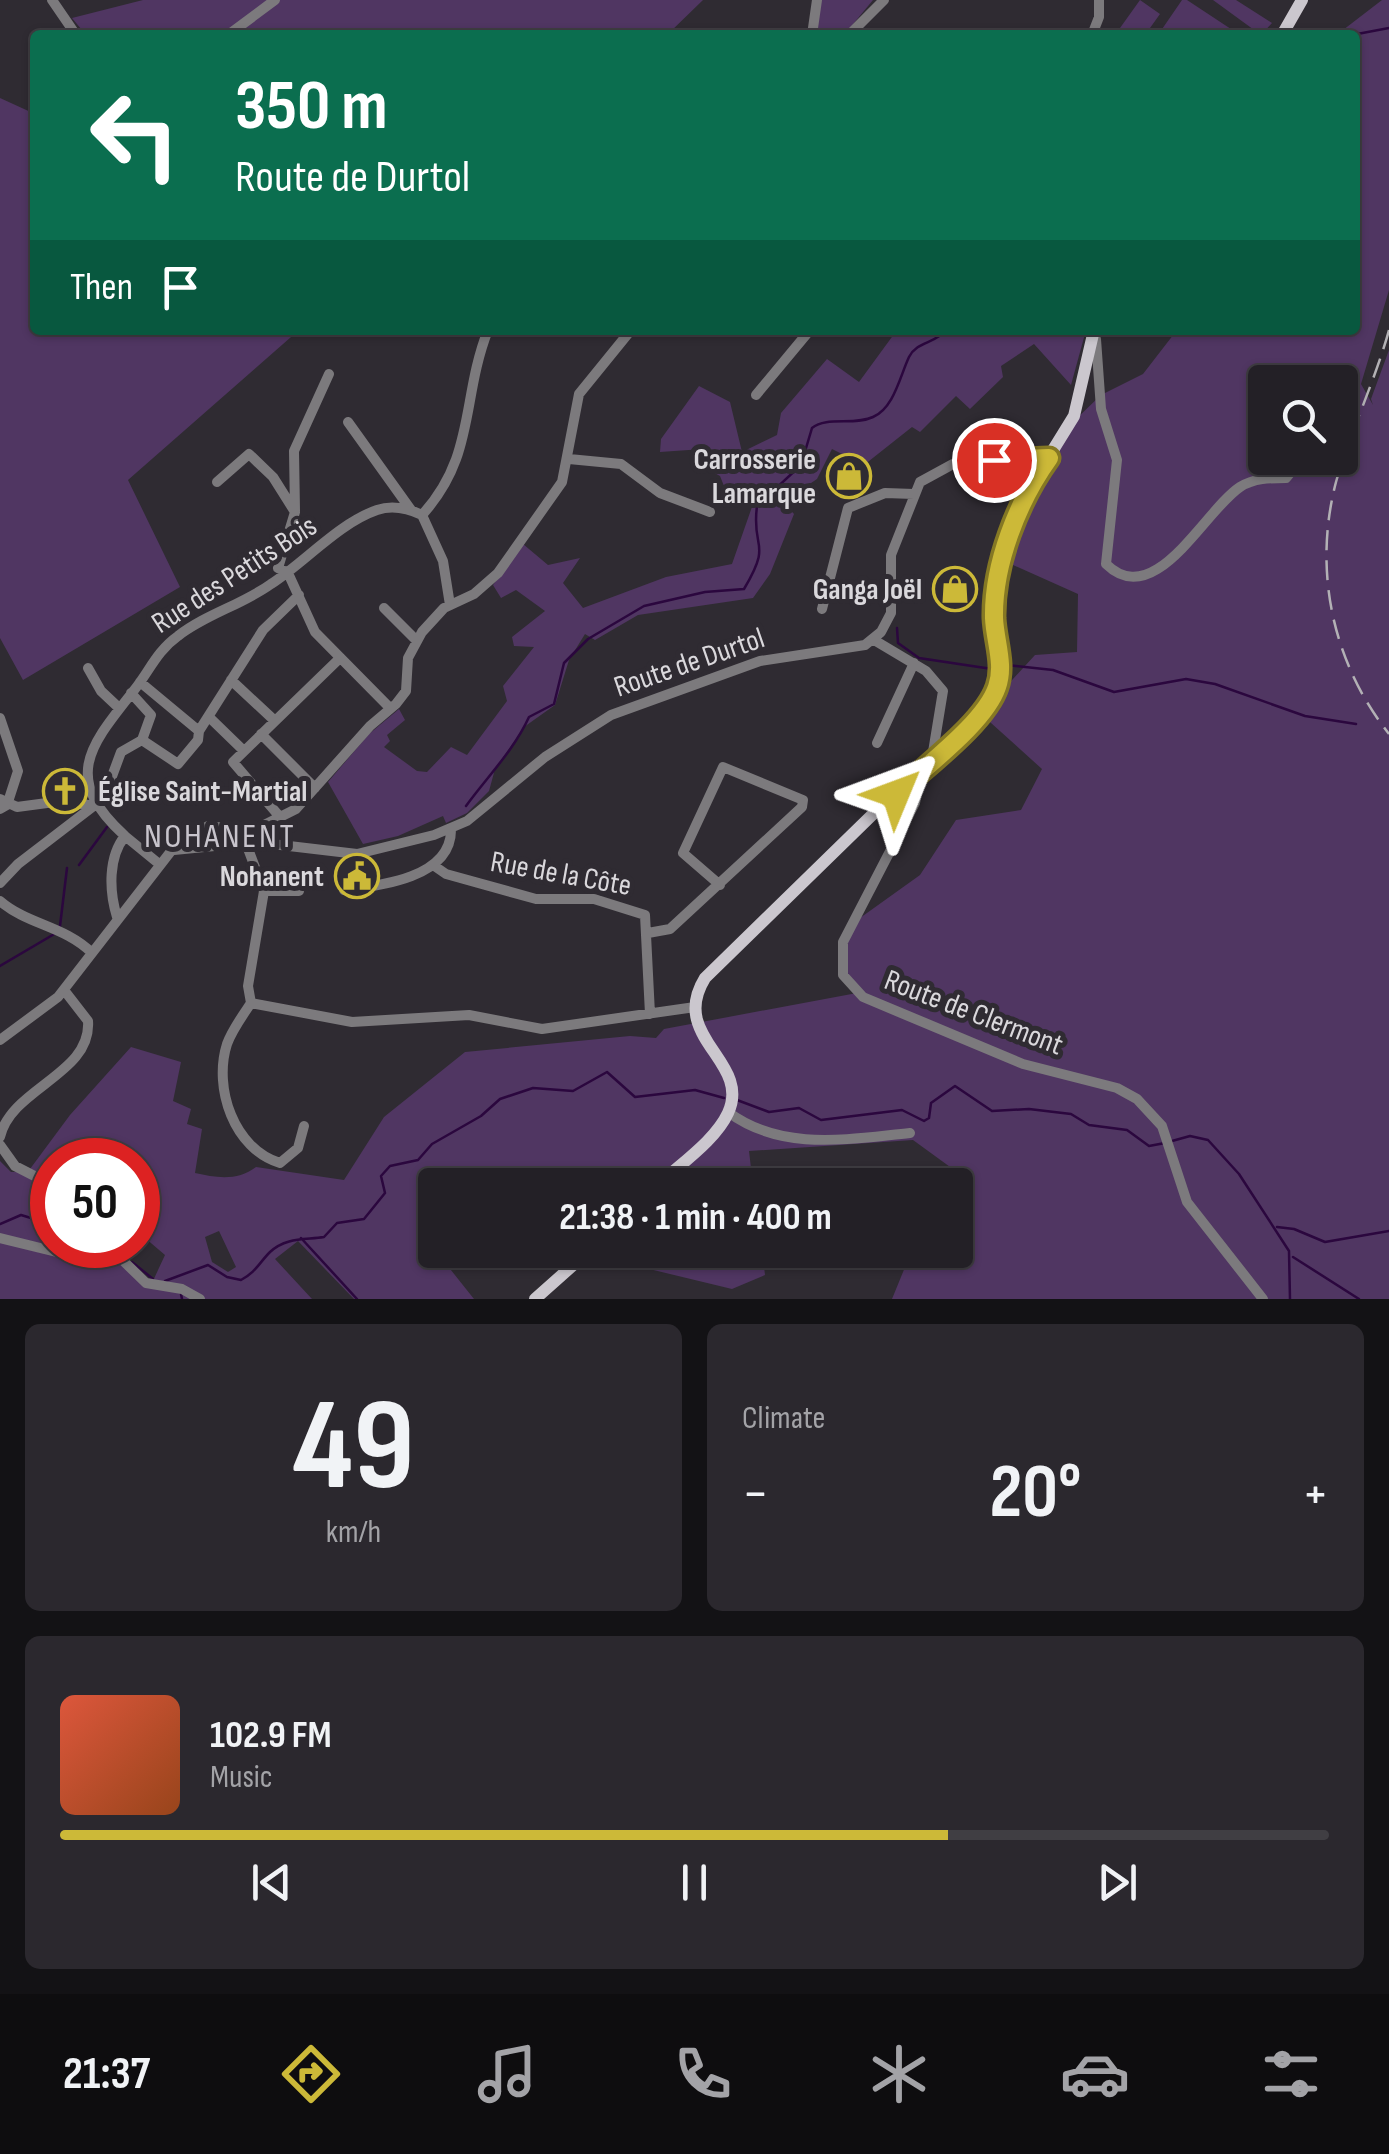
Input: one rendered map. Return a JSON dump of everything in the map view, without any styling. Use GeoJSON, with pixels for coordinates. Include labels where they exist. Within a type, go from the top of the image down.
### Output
{"type":"FeatureCollection","features":[{"type":"Feature","properties":{"kind":"main road"},"geometry":{"type":"LineString","coordinates":[[1285,30],[1302,0]]}},
{"type":"Feature","properties":{"kind":"main road"},"geometry":{"type":"LineString","coordinates":[[674,1168],[728,1112],[730,1081],[699,1031],[695,1006],[700,986],[715,966],[982,712],[998,685],[994,617],[999,580],[1022,502],[1074,416],[1093,335]]}},
{"type":"Feature","properties":{"kind":"main road"},"geometry":{"type":"LineString","coordinates":[[535,1299],[570,1268]]}},
{"type":"Feature","properties":{"kind":"street"},"geometry":{"type":"LineString","coordinates":[[52,0],[73,30]]}},
{"type":"Feature","properties":{"kind":"street"},"geometry":{"type":"LineString","coordinates":[[235,30],[275,0]]}},
{"type":"Feature","properties":{"kind":"street"},"geometry":{"type":"LineString","coordinates":[[813,30],[817,0]]}},
{"type":"Feature","properties":{"kind":"street"},"geometry":{"type":"LineString","coordinates":[[853,30],[884,0]]}},
{"type":"Feature","properties":{"kind":"street"},"geometry":{"type":"LineString","coordinates":[[1094,30],[1099,17],[1098,0]]}},
{"type":"Feature","properties":{"kind":"street"},"geometry":{"type":"LineString","coordinates":[[416,512],[458,464],[477,362],[486,335]]}},
{"type":"Feature","properties":{"kind":"street"},"geometry":{"type":"LineString","coordinates":[[174,850],[251,840],[296,808],[406,692],[408,658],[416,640],[450,605],[474,594],[498,573],[554,494],[570,460],[572,418],[579,394],[628,335]]}},
{"type":"Feature","properties":{"kind":"street"},"geometry":{"type":"LineString","coordinates":[[756,395],[806,335]]}},
{"type":"Feature","properties":{"kind":"street"},"geometry":{"type":"LineString","coordinates":[[1093,335],[1102,408],[1117,460],[1105,544],[1106,564],[1115,572],[1126,578],[1151,574],[1243,485],[1288,475]]}},
{"type":"Feature","properties":{"kind":"street"},"geometry":{"type":"LineString","coordinates":[[329,374],[294,451],[295,512],[277,562],[288,573],[315,632],[390,708]]}},
{"type":"Feature","properties":{"kind":"street"},"geometry":{"type":"LineString","coordinates":[[348,422],[416,512],[443,561],[450,605]]}},
{"type":"Feature","properties":{"kind":"street"},"geometry":{"type":"LineString","coordinates":[[217,482],[249,454],[273,477],[295,512]]}},
{"type":"Feature","properties":{"kind":"street"},"geometry":{"type":"LineString","coordinates":[[927,764],[943,691],[914,663],[874,640],[892,613],[891,555],[914,494],[927,476],[943,467],[1049,458]]}},
{"type":"Feature","properties":{"kind":"street"},"geometry":{"type":"LineString","coordinates":[[570,460],[621,464],[666,496],[710,512]]}},
{"type":"Feature","properties":{"kind":"street"},"geometry":{"type":"LineString","coordinates":[[822,608],[848,508],[885,493],[914,494]]}},
{"type":"Feature","properties":{"kind":"street","name":"Rue des Petits Bois"},"geometry":{"type":"LineString","coordinates":[[96,806],[88,787],[89,757],[96,737],[140,682],[156,655],[181,633],[288,573],[360,517],[388,508],[416,512]]}},
{"type":"Feature","properties":{"kind":"street"},"geometry":{"type":"LineString","coordinates":[[142,740],[174,765],[195,745],[199,731],[263,630],[299,595]]}},
{"type":"Feature","properties":{"kind":"street"},"geometry":{"type":"LineString","coordinates":[[384,608],[416,640]]}},
{"type":"Feature","properties":{"kind":"street","name":"Route de Durtol"},"geometry":{"type":"LineString","coordinates":[[251,840],[357,854],[451,830],[545,756],[611,715],[760,661],[851,650],[874,640]]}},
{"type":"Feature","properties":{"kind":"street"},"geometry":{"type":"LineString","coordinates":[[280,817],[232,766],[340,658]]}},
{"type":"Feature","properties":{"kind":"street"},"geometry":{"type":"LineString","coordinates":[[877,743],[914,663]]}},
{"type":"Feature","properties":{"kind":"street"},"geometry":{"type":"LineString","coordinates":[[88,668],[100,690],[118,708]]}},
{"type":"Feature","properties":{"kind":"street"},"geometry":{"type":"LineString","coordinates":[[231,680],[275,721]]}},
{"type":"Feature","properties":{"kind":"street"},"geometry":{"type":"LineString","coordinates":[[140,682],[199,731]]}},
{"type":"Feature","properties":{"kind":"street"},"geometry":{"type":"LineString","coordinates":[[0,883],[18,864],[96,806],[108,790],[118,755],[142,740],[152,715],[131,693]]}},
{"type":"Feature","properties":{"kind":"street"},"geometry":{"type":"LineString","coordinates":[[209,717],[244,751]]}},
{"type":"Feature","properties":{"kind":"street"},"geometry":{"type":"LineString","coordinates":[[0,718],[18,771],[2,804],[30,808],[62,801],[96,806],[158,863]]}},
{"type":"Feature","properties":{"kind":"street"},"geometry":{"type":"LineString","coordinates":[[261,734],[316,788]]}},
{"type":"Feature","properties":{"kind":"street","name":"Route de Clermont"},"geometry":{"type":"LineString","coordinates":[[927,764],[915,803],[843,942],[840,965],[848,985],[879,1005],[1023,1064],[1126,1092],[1157,1118],[1187,1202],[1264,1299]]}},
{"type":"Feature","properties":{"kind":"street"},"geometry":{"type":"LineString","coordinates":[[648,933],[665,932],[720,885],[804,804],[799,797],[724,767],[683,853],[720,885]]}},
{"type":"Feature","properties":{"kind":"street"},"geometry":{"type":"LineString","coordinates":[[0,1040],[64,990],[158,863],[202,827],[251,840]]}},
{"type":"Feature","properties":{"kind":"street"},"geometry":{"type":"LineString","coordinates":[[344,890],[398,880],[433,865],[449,843],[451,830]]}},
{"type":"Feature","properties":{"kind":"street"},"geometry":{"type":"LineString","coordinates":[[117,917],[111,873],[116,847],[125,836]]}},
{"type":"Feature","properties":{"kind":"street"},"geometry":{"type":"LineString","coordinates":[[251,840],[264,891],[248,986],[252,1002],[227,1044],[224,1100],[238,1127],[267,1159],[280,1164],[292,1157],[304,1126]]}},
{"type":"Feature","properties":{"kind":"street","name":"Rue de la Côte"},"geometry":{"type":"LineString","coordinates":[[433,865],[458,878],[536,898],[594,899],[645,915],[650,1014]]}},
{"type":"Feature","properties":{"kind":"street"},"geometry":{"type":"LineString","coordinates":[[264,891],[299,891]]}},
{"type":"Feature","properties":{"kind":"street"},"geometry":{"type":"LineString","coordinates":[[0,901],[14,912],[61,930],[92,953]]}},
{"type":"Feature","properties":{"kind":"street"},"geometry":{"type":"LineString","coordinates":[[0,1136],[3,1124],[30,1094],[79,1051],[88,1021],[64,990]]}},
{"type":"Feature","properties":{"kind":"street"},"geometry":{"type":"LineString","coordinates":[[252,1002],[352,1022],[469,1015],[542,1029],[695,1006]]}},
{"type":"Feature","properties":{"kind":"street"},"geometry":{"type":"LineString","coordinates":[[728,1112],[757,1131],[792,1138],[839,1140],[910,1133]]}},
{"type":"Feature","properties":{"kind":"street"},"geometry":{"type":"LineString","coordinates":[[0,1145],[15,1166],[30,1174]]}},
{"type":"Feature","properties":{"kind":"street"},"geometry":{"type":"LineString","coordinates":[[0,1238],[30,1246]]}},
{"type":"Feature","properties":{"kind":"street"},"geometry":{"type":"LineString","coordinates":[[131,1268],[146,1283],[182,1289],[200,1299]]}},
{"type":"Feature","properties":{"kind":"shaded area"},"geometry":{"type":"Polygon","coordinates":[[[143,0],[703,0],[672,30],[82,30],[72,18],[143,0]]]}},
{"type":"Feature","properties":{"kind":"shaded area"},"geometry":{"type":"Polygon","coordinates":[[[821,0],[873,0],[848,30],[817,30],[821,0]]]}},
{"type":"Feature","properties":{"kind":"shaded area"},"geometry":{"type":"Polygon","coordinates":[[[1140,0],[1160,14],[1149,30],[1119,30],[1140,0]]]}},
{"type":"Feature","properties":{"kind":"shaded area"},"geometry":{"type":"Polygon","coordinates":[[[1182,0],[1187,0],[1232,30],[1161,30],[1182,0]]]}},
{"type":"Feature","properties":{"kind":"shaded area"},"geometry":{"type":"Polygon","coordinates":[[[1213,0],[1236,0],[1272,23],[1266,30],[1254,30],[1213,0]]]}},
{"type":"Feature","properties":{"kind":"shaded area"},"geometry":{"type":"Polygon","coordinates":[[[1382,0],[1389,0],[1389,290],[1361,384],[1373,405],[1371,399],[1389,350],[1389,1299],[892,1299],[905,1268],[973,1268],[973,1168],[952,1168],[913,1140],[749,1151],[751,1168],[418,1168],[418,1268],[449,1268],[474,1299],[354,1299],[298,1241],[275,1259],[312,1299],[0,1299],[0,1161],[11,1172],[30,1176],[30,1268],[128,1268],[152,1283],[160,1268],[165,1255],[160,1251],[160,1138],[53,1138],[131,1047],[181,1062],[173,1101],[191,1109],[187,1124],[202,1129],[195,1173],[227,1177],[256,1167],[344,1180],[384,1117],[465,1052],[630,1036],[656,1038],[664,1029],[857,993],[841,970],[853,923],[920,875],[956,820],[1021,810],[1042,769],[981,714],[1035,655],[1077,652],[1078,594],[1004,561],[1023,499],[1073,422],[1101,395],[1143,374],[1173,335],[1360,335],[1360,30],[1343,30],[1382,0]],[[219,1231],[205,1237],[212,1262],[228,1272],[236,1267],[219,1231]]]}},
{"type":"Feature","properties":{"kind":"shaded area"},"geometry":{"type":"Polygon","coordinates":[[[0,98],[30,112],[30,335],[293,335],[128,480],[180,587],[23,680],[0,638],[0,98]]]}},
{"type":"Feature","properties":{"kind":"shaded area"},"geometry":{"type":"Polygon","coordinates":[[[893,335],[1085,335],[1071,385],[1034,344],[1001,366],[1003,377],[970,409],[956,396],[920,432],[912,427],[864,465],[832,449],[817,479],[783,502],[794,514],[770,574],[753,598],[638,615],[595,640],[585,634],[569,660],[555,705],[524,727],[495,769],[489,791],[467,813],[446,823],[443,816],[398,836],[363,844],[328,782],[369,734],[399,709],[405,720],[387,735],[390,741],[384,747],[417,771],[427,772],[451,747],[467,755],[507,701],[503,686],[534,647],[514,646],[512,637],[545,611],[516,590],[501,598],[493,585],[523,544],[548,565],[580,558],[563,583],[583,608],[666,577],[732,564],[753,504],[726,491],[720,476],[700,465],[703,449],[660,452],[661,439],[699,386],[730,402],[742,452],[777,435],[781,413],[827,359],[859,382],[893,335]]]}},
{"type":"Feature","properties":{"kind":"shaded area"},"geometry":{"type":"Polygon","coordinates":[[[645,1268],[764,1268],[765,1275],[732,1289],[645,1268]]]}},
{"type":"Feature","properties":{"kind":"waterway"},"geometry":{"type":"LineString","coordinates":[[1360,33],[1389,28]]}},
{"type":"Feature","properties":{"kind":"waterway"},"geometry":{"type":"LineString","coordinates":[[466,806],[508,752],[529,717],[554,704],[564,663],[588,639],[644,606],[705,592],[744,589],[759,553],[757,506],[801,465],[812,428],[825,422],[866,420],[880,413],[891,399],[912,352],[940,335]]}},
{"type":"Feature","properties":{"kind":"waterway"},"geometry":{"type":"LineString","coordinates":[[897,628],[898,643],[919,658],[992,669]]}},
{"type":"Feature","properties":{"kind":"waterway"},"geometry":{"type":"LineString","coordinates":[[1007,665],[1053,670],[1114,692],[1186,679],[1215,684],[1305,716],[1356,724]]}},
{"type":"Feature","properties":{"kind":"waterway"},"geometry":{"type":"LineString","coordinates":[[79,865],[107,827]]}},
{"type":"Feature","properties":{"kind":"waterway"},"geometry":{"type":"LineString","coordinates":[[60,926],[67,868]]}},
{"type":"Feature","properties":{"kind":"waterway"},"geometry":{"type":"LineString","coordinates":[[0,966],[56,933]]}},
{"type":"Feature","properties":{"kind":"waterway"},"geometry":{"type":"LineString","coordinates":[[165,1281],[208,1265],[227,1277],[241,1280],[283,1244],[324,1237],[337,1223],[364,1219],[385,1193],[381,1176],[390,1166],[418,1160],[432,1144],[481,1116],[500,1099],[533,1088],[573,1091],[607,1072],[635,1097],[695,1090],[724,1098]]}},
{"type":"Feature","properties":{"kind":"waterway"},"geometry":{"type":"LineString","coordinates":[[737,1100],[769,1112],[799,1108],[821,1120],[902,1110],[924,1121],[929,1118],[931,1103],[955,1086],[992,1111],[1029,1109],[1071,1114],[1089,1125],[1127,1130],[1149,1146],[1165,1143]]}},
{"type":"Feature","properties":{"kind":"waterway"},"geometry":{"type":"LineString","coordinates":[[1172,1141],[1190,1136],[1208,1140],[1239,1174],[1289,1251],[1290,1299]]}},
{"type":"Feature","properties":{"kind":"waterway"},"geometry":{"type":"LineString","coordinates":[[0,1224],[21,1215],[30,1218]]}},
{"type":"Feature","properties":{"kind":"waterway"},"geometry":{"type":"LineString","coordinates":[[1277,1227],[1294,1229],[1325,1242],[1389,1231]]}},
{"type":"Feature","properties":{"kind":"waterway"},"geometry":{"type":"LineString","coordinates":[[301,1238],[357,1299]]}},
{"type":"Feature","properties":{"kind":"waterway"},"geometry":{"type":"LineString","coordinates":[[1293,1257],[1359,1299]]}},
{"type":"Feature","properties":{"kind":"waterway"},"geometry":{"type":"LineString","coordinates":[[139,1268],[153,1279]]}},
{"type":"Feature","properties":{"kind":"waterway"},"geometry":{"type":"LineString","coordinates":[[181,1294],[182,1299]]}},
{"type":"Feature","properties":{"kind":"railway"},"geometry":{"type":"LineString","coordinates":[[1389,330],[1336,482],[1327,548],[1332,614],[1341,646],[1353,677],[1389,734]]}},
{"type":"Feature","properties":{"kind":"place","name":"Carrosserie Lamarque"},"geometry":{"type":"Point","coordinates":[849,476]}},
{"type":"Feature","properties":{"kind":"place","name":"Ganga Joël"},"geometry":{"type":"Point","coordinates":[955,589]}},
{"type":"Feature","properties":{"kind":"place","name":"Église Saint-Martial"},"geometry":{"type":"Point","coordinates":[65,791]}},
{"type":"Feature","properties":{"kind":"place","name":"Nohanent"},"geometry":{"type":"Point","coordinates":[357,876]}},
{"type":"Feature","properties":{"kind":"district","name":"NOHANENT"},"geometry":{"type":"Point","coordinates":[220,835]}},
{"type":"Feature","properties":{"kind":"route"},"geometry":{"type":"LineString","coordinates":[[896,794],[982,712],[998,685],[994,617],[999,580],[1022,502],[1049,458],[994,460]]}}]}
